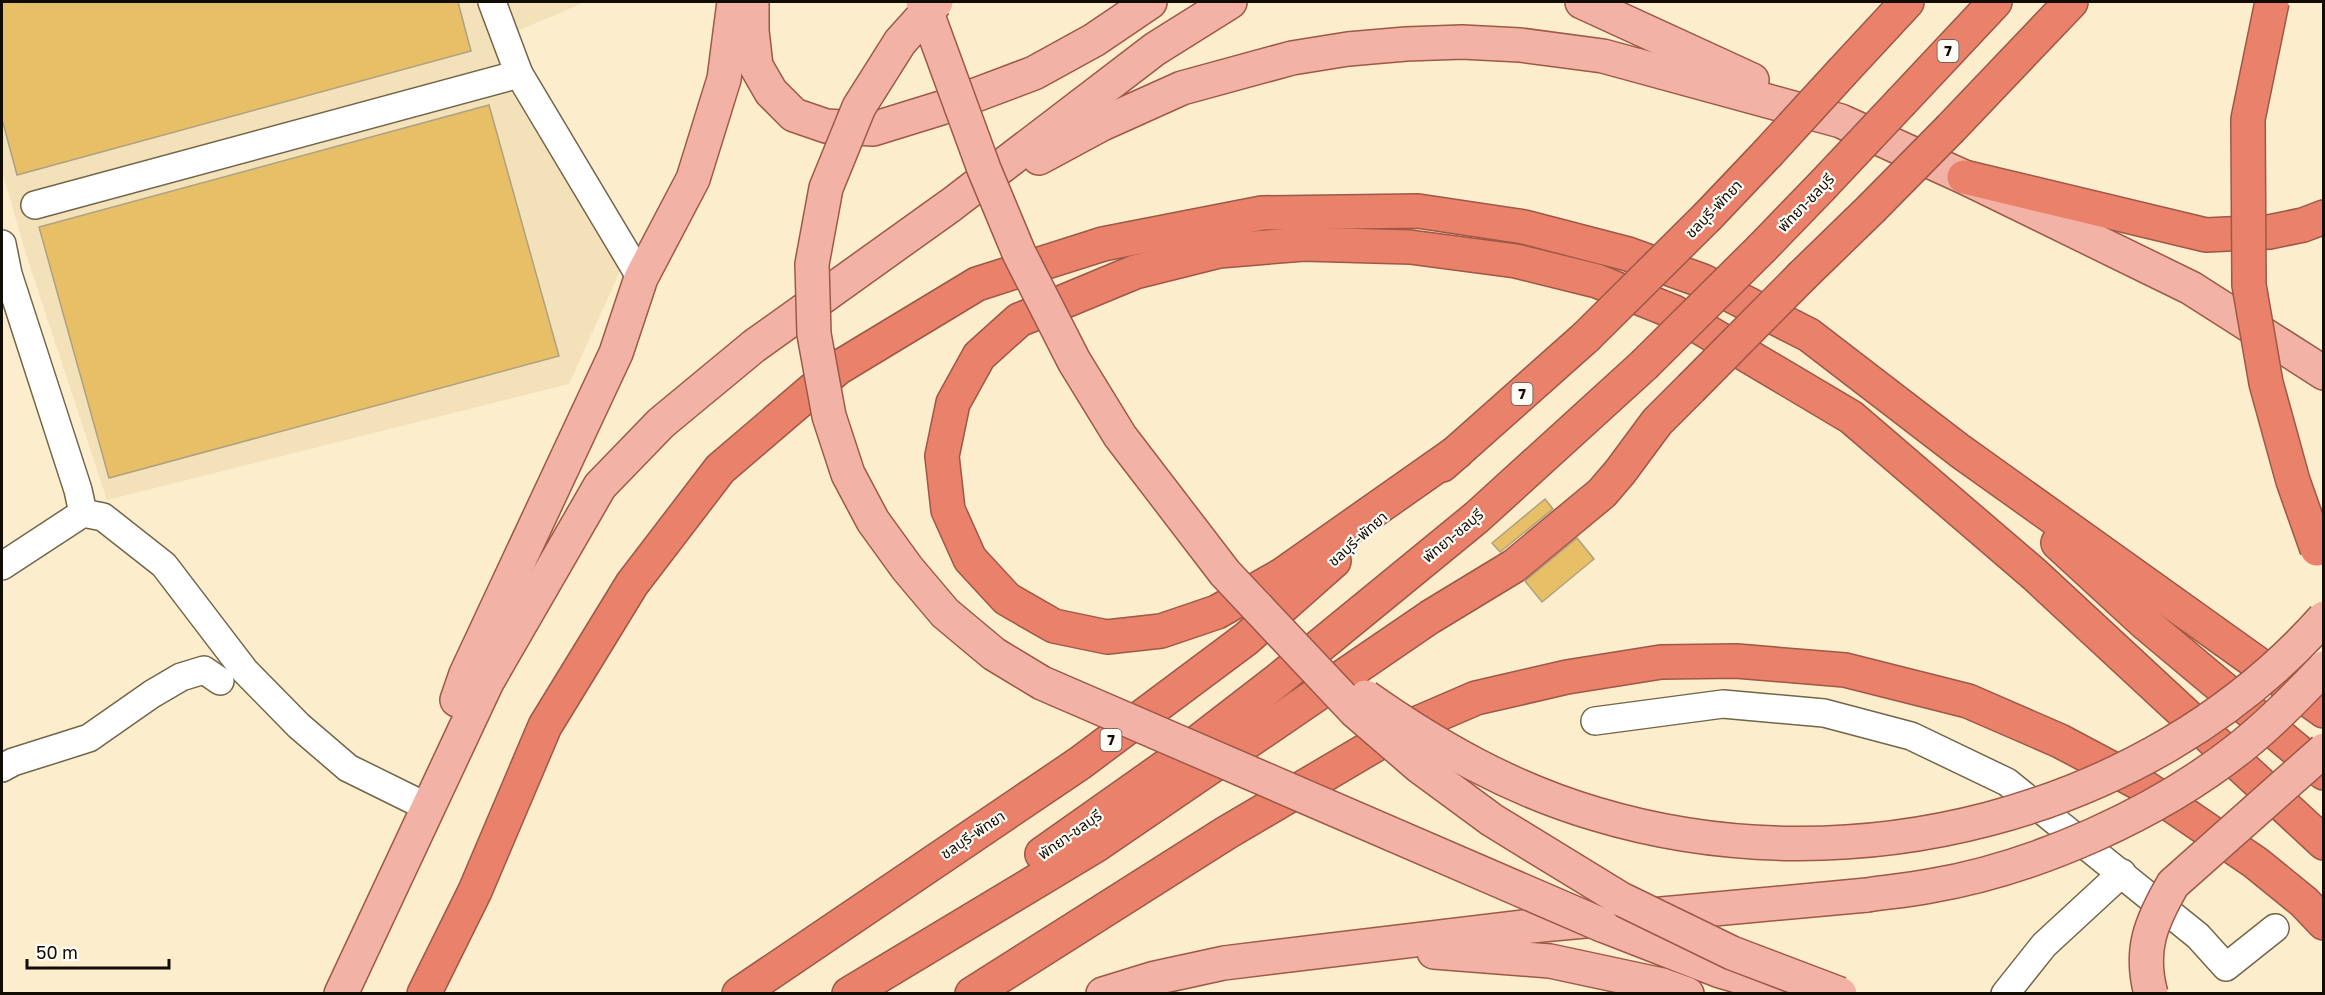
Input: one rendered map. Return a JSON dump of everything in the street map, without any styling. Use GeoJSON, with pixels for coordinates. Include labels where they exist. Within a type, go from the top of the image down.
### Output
{"type":"FeatureCollection","features":[{"type":"Feature","properties":{"kind":"highway","name":"ชลบุรี-พัทยา"},"geometry":{"type":"LineString","coordinates":[[739,993],[1080,763],[1246,639],[1586,337],[1708,216],[1907,2]]}},
{"type":"Feature","properties":{"kind":"highway","name":"พัทยา-ชลบุรี"},"geometry":{"type":"LineString","coordinates":[[844,993],[1168,765],[1255,699],[1477,517],[1644,365],[1762,248],[1995,2]]}},
{"type":"Feature","properties":{"kind":"highway"},"geometry":{"type":"LineString","coordinates":[[849,993],[1098,844],[1438,612],[1514,566],[1602,493],[1657,422],[1951,128],[2071,2]]}},
{"type":"Feature","properties":{"kind":"highway"},"geometry":{"type":"LineString","coordinates":[[2272,2],[2248,118],[2249,285],[2266,383],[2293,481],[2320,556]]}},
{"type":"Feature","properties":{"kind":"highway"},"geometry":{"type":"LineString","coordinates":[[1964,177],[2205,235],[2269,232],[2303,225],[2324,217]]}},
{"type":"Feature","properties":{"kind":"highway"},"geometry":{"type":"LineString","coordinates":[[424,993],[475,891],[545,726],[632,584],[720,469],[838,368],[977,284],[1103,244],[1262,213],[1418,211],[1524,227],[1628,254],[1703,280],[1809,335],[1960,451],[2324,711]]}},
{"type":"Feature","properties":{"kind":"highway"},"geometry":{"type":"LineString","coordinates":[[1457,452],[1282,575],[1217,612],[1161,631],[1107,637],[1054,626],[1007,599],[970,559],[948,510],[942,456],[952,403],[979,356],[1019,320],[1136,272],[1219,251],[1304,244],[1410,247],[1516,261],[1597,281],[1674,312],[1851,417],[2043,582],[2324,843]]}},
{"type":"Feature","properties":{"kind":"highway"},"geometry":{"type":"LineString","coordinates":[[1960,451],[2145,623],[2324,773]]}},
{"type":"Feature","properties":{"kind":"highway"},"geometry":{"type":"LineString","coordinates":[[972,993],[1226,833],[1397,732],[1476,698],[1567,677],[1661,662],[1736,661],[1845,670],[1968,701],[2060,741],[2139,783],[2324,909]]}},
{"type":"Feature","properties":{"kind":"highway"},"geometry":{"type":"LineString","coordinates":[[2256,863],[2304,902],[2324,923]]}},
{"type":"Feature","properties":{"kind":"main road"},"geometry":{"type":"LineString","coordinates":[[356,962],[466,674],[616,353],[641,278],[693,179],[724,79],[734,2]]}},
{"type":"Feature","properties":{"kind":"main road"},"geometry":{"type":"LineString","coordinates":[[752,2],[752,32],[756,66],[771,92],[794,114],[826,126],[873,129],[941,108],[1034,73],[1094,39],[1150,2]]}},
{"type":"Feature","properties":{"kind":"main road"},"geometry":{"type":"LineString","coordinates":[[923,2],[984,169],[1019,253],[1074,361],[1120,436],[1225,573],[1354,711],[1419,767],[1492,820],[1621,899],[1732,953],[1840,993]]}},
{"type":"Feature","properties":{"kind":"main road"},"geometry":{"type":"LineString","coordinates":[[936,2],[900,42],[859,107],[826,188],[812,264],[814,334],[829,416],[848,474],[873,521],[907,568],[945,612],[994,654],[1042,683],[1602,925],[1720,971],[1800,993]]}},
{"type":"Feature","properties":{"kind":"main road"},"geometry":{"type":"LineString","coordinates":[[341,993],[487,682],[600,486],[661,423],[754,346],[951,205],[1155,49],[1230,2]]}},
{"type":"Feature","properties":{"kind":"main road"},"geometry":{"type":"LineString","coordinates":[[1582,2],[1964,177],[2191,288],[2324,374]]}},
{"type":"Feature","properties":{"kind":"main road"},"geometry":{"type":"LineString","coordinates":[[951,205],[1102,124],[1182,88],[1292,58],[1348,49],[1462,42],[1520,45],[1603,56],[1841,121]]}},
{"type":"Feature","properties":{"kind":"main road"},"geometry":{"type":"LineString","coordinates":[[1225,573],[1366,697],[1438,746],[1513,784],[1595,814],[1672,833],[1754,843],[1816,844],[1881,839],[1961,826],[2087,786],[2153,753],[2204,723],[2254,687],[2324,618]]}},
{"type":"Feature","properties":{"kind":"main road"},"geometry":{"type":"LineString","coordinates":[[1103,993],[1155,978],[1224,963],[1531,926],[1867,895],[1932,886],[2006,868],[2065,847],[2120,822],[2187,784],[2240,748],[2284,710],[2324,668]]}},
{"type":"Feature","properties":{"kind":"main road"},"geometry":{"type":"LineString","coordinates":[[2151,993],[2146,975],[2147,941],[2157,912],[2173,884],[2324,750]]}},
{"type":"Feature","properties":{"kind":"main road"},"geometry":{"type":"LineString","coordinates":[[1366,946],[1550,961],[1662,985],[1687,993]]}},
{"type":"Feature","properties":{"kind":"street"},"geometry":{"type":"LineString","coordinates":[[492,2],[519,74],[641,278]]}},
{"type":"Feature","properties":{"kind":"street"},"geometry":{"type":"LineString","coordinates":[[35,205],[519,74]]}},
{"type":"Feature","properties":{"kind":"street"},"geometry":{"type":"LineString","coordinates":[[2,244],[8,274],[78,490],[83,513]]}},
{"type":"Feature","properties":{"kind":"street"},"geometry":{"type":"LineString","coordinates":[[2,566],[83,513],[103,517],[164,565],[245,671],[299,726],[348,768],[417,802]]}},
{"type":"Feature","properties":{"kind":"street"},"geometry":{"type":"LineString","coordinates":[[2,768],[13,762],[89,738],[152,694],[181,677],[204,670],[220,681]]}},
{"type":"Feature","properties":{"kind":"street"},"geometry":{"type":"LineString","coordinates":[[1595,721],[1723,704],[1824,713],[1911,736],[2007,782],[2198,936],[2226,967],[2275,928]]}},
{"type":"Feature","properties":{"kind":"street"},"geometry":{"type":"LineString","coordinates":[[2006,993],[2044,945],[2122,873]]}},
{"type":"Feature","properties":{"kind":"shaded area"},"geometry":{"type":"Polygon","coordinates":[[[2,2],[585,2],[510,34],[634,240],[569,384],[107,500],[26,254],[2,171],[2,2]]]}},
{"type":"Feature","properties":{"kind":"building"},"geometry":{"type":"Polygon","coordinates":[[[2,2],[458,2],[471,51],[17,175],[2,119],[2,2]]]}},
{"type":"Feature","properties":{"kind":"building"},"geometry":{"type":"Polygon","coordinates":[[[489,105],[559,356],[109,478],[39,227],[489,105]]]}},
{"type":"Feature","properties":{"kind":"building"},"geometry":{"type":"Polygon","coordinates":[[[1545,499],[1553,509],[1500,552],[1492,543],[1545,499]]]}},
{"type":"Feature","properties":{"kind":"building"},"geometry":{"type":"Polygon","coordinates":[[[1577,538],[1594,559],[1542,602],[1525,581],[1577,538]]]}}]}
